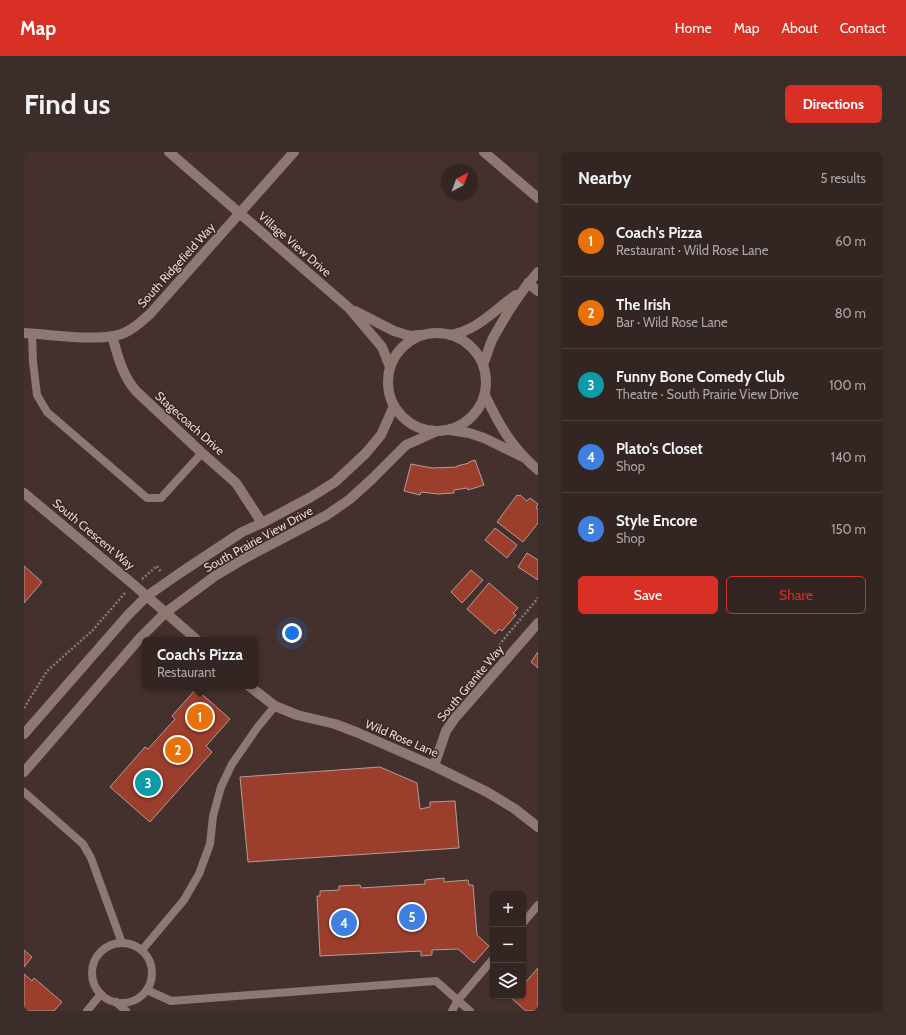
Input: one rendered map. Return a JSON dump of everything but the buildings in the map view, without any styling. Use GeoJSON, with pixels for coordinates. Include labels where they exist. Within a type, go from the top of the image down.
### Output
{"type":"FeatureCollection","features":[{"type":"Feature","properties":{"kind":"street","name":"Village View Drive"},"geometry":{"type":"LineString","coordinates":[[169,152],[239,214],[350,308],[382,347],[390,367]]}},
{"type":"Feature","properties":{"kind":"street","name":"South Ridgefield Way"},"geometry":{"type":"LineString","coordinates":[[28,333],[98,338],[127,332],[150,314],[294,152]]}},
{"type":"Feature","properties":{"kind":"street"},"geometry":{"type":"LineString","coordinates":[[484,152],[538,198]]}},
{"type":"Feature","properties":{"kind":"street"},"geometry":{"type":"LineString","coordinates":[[482,364],[488,353],[492,340],[515,300],[538,272]]}},
{"type":"Feature","properties":{"kind":"street"},"geometry":{"type":"LineString","coordinates":[[528,283],[538,291]]}},
{"type":"Feature","properties":{"kind":"street"},"geometry":{"type":"LineString","coordinates":[[450,335],[467,331],[477,326],[521,291]]}},
{"type":"Feature","properties":{"kind":"street"},"geometry":{"type":"LineString","coordinates":[[350,308],[380,324],[410,336],[431,333],[450,335],[464,341],[475,351],[486,375],[485,394],[479,409],[471,418],[460,426],[450,430],[435,432],[421,429],[409,423],[394,406],[388,388],[390,367],[396,355],[403,346],[421,336],[431,333]]}},
{"type":"Feature","properties":{"kind":"street","name":"Stagecoach Drive"},"geometry":{"type":"LineString","coordinates":[[112,336],[120,363],[128,381],[136,391],[236,483],[262,523]]}},
{"type":"Feature","properties":{"kind":"street"},"geometry":{"type":"LineString","coordinates":[[485,394],[499,424],[524,458],[538,470]]}},
{"type":"Feature","properties":{"kind":"street","name":"South Prairie View Drive"},"geometry":{"type":"LineString","coordinates":[[24,734],[128,615],[147,596],[230,539],[312,497],[335,482],[354,466],[381,435],[394,406]]}},
{"type":"Feature","properties":{"kind":"street"},"geometry":{"type":"LineString","coordinates":[[450,430],[469,433],[484,438],[524,458]]}},
{"type":"Feature","properties":{"kind":"street","name":"South Prairie View Drive"},"geometry":{"type":"LineString","coordinates":[[24,772],[140,638],[165,613],[215,576],[247,557],[327,515],[350,499],[367,484],[406,445],[435,432]]}},
{"type":"Feature","properties":{"kind":"street","name":"South Crescent Way"},"geometry":{"type":"LineString","coordinates":[[24,493],[147,596]]}},
{"type":"Feature","properties":{"kind":"street"},"geometry":{"type":"LineString","coordinates":[[147,596],[193,637]]}},
{"type":"Feature","properties":{"kind":"street","name":"South Granite Way"},"geometry":{"type":"LineString","coordinates":[[434,766],[446,731],[455,718],[538,623]]}},
{"type":"Feature","properties":{"kind":"street","name":"Wild Rose Lane"},"geometry":{"type":"LineString","coordinates":[[253,689],[275,706],[297,715],[335,724],[434,766],[492,795],[515,809],[538,827]]}},
{"type":"Feature","properties":{"kind":"lane"},"geometry":{"type":"LineString","coordinates":[[28,333],[37,395],[47,412],[147,498],[161,498],[202,453]]}},
{"type":"Feature","properties":{"kind":"lane"},"geometry":{"type":"LineString","coordinates":[[142,950],[184,900],[199,874],[210,844],[213,816],[221,787],[232,764],[257,728],[275,706]]}},
{"type":"Feature","properties":{"kind":"lane"},"geometry":{"type":"LineString","coordinates":[[24,792],[83,844],[91,858],[122,943]]}},
{"type":"Feature","properties":{"kind":"lane"},"geometry":{"type":"LineString","coordinates":[[526,919],[538,905]]}},
{"type":"Feature","properties":{"kind":"lane"},"geometry":{"type":"LineString","coordinates":[[112,944],[132,944],[142,950],[149,959],[152,970],[151,982],[147,990],[139,998],[127,1002],[116,1002],[101,994],[94,984],[92,976],[93,965],[96,957],[112,944]]}},
{"type":"Feature","properties":{"kind":"lane"},"geometry":{"type":"LineString","coordinates":[[452,1011],[458,1000],[490,963]]}},
{"type":"Feature","properties":{"kind":"lane"},"geometry":{"type":"LineString","coordinates":[[147,990],[171,1001],[436,981],[470,1011]]}},
{"type":"Feature","properties":{"kind":"lane"},"geometry":{"type":"LineString","coordinates":[[87,1011],[101,994]]}},
{"type":"Feature","properties":{"kind":"lane"},"geometry":{"type":"LineString","coordinates":[[116,1002],[126,1011]]}},
{"type":"Feature","properties":{"kind":"path"},"geometry":{"type":"LineString","coordinates":[[144,577],[157,566],[164,574]]}},
{"type":"Feature","properties":{"kind":"path"},"geometry":{"type":"LineString","coordinates":[[24,708],[47,671],[92,631],[125,593]]}},
{"type":"Feature","properties":{"kind":"path"},"geometry":{"type":"LineString","coordinates":[[499,645],[538,598]]}},
{"type":"Feature","properties":{"kind":"place","name":"Coach's Pizza"},"geometry":{"type":"Point","coordinates":[200,717]}},
{"type":"Feature","properties":{"kind":"place","name":"The Irish"},"geometry":{"type":"Point","coordinates":[178,750]}},
{"type":"Feature","properties":{"kind":"place","name":"Funny Bone Comedy Club"},"geometry":{"type":"Point","coordinates":[148,783]}},
{"type":"Feature","properties":{"kind":"place","name":"Style Encore"},"geometry":{"type":"Point","coordinates":[412,917]}},
{"type":"Feature","properties":{"kind":"place","name":"Plato's Closet"},"geometry":{"type":"Point","coordinates":[344,923]}}]}
